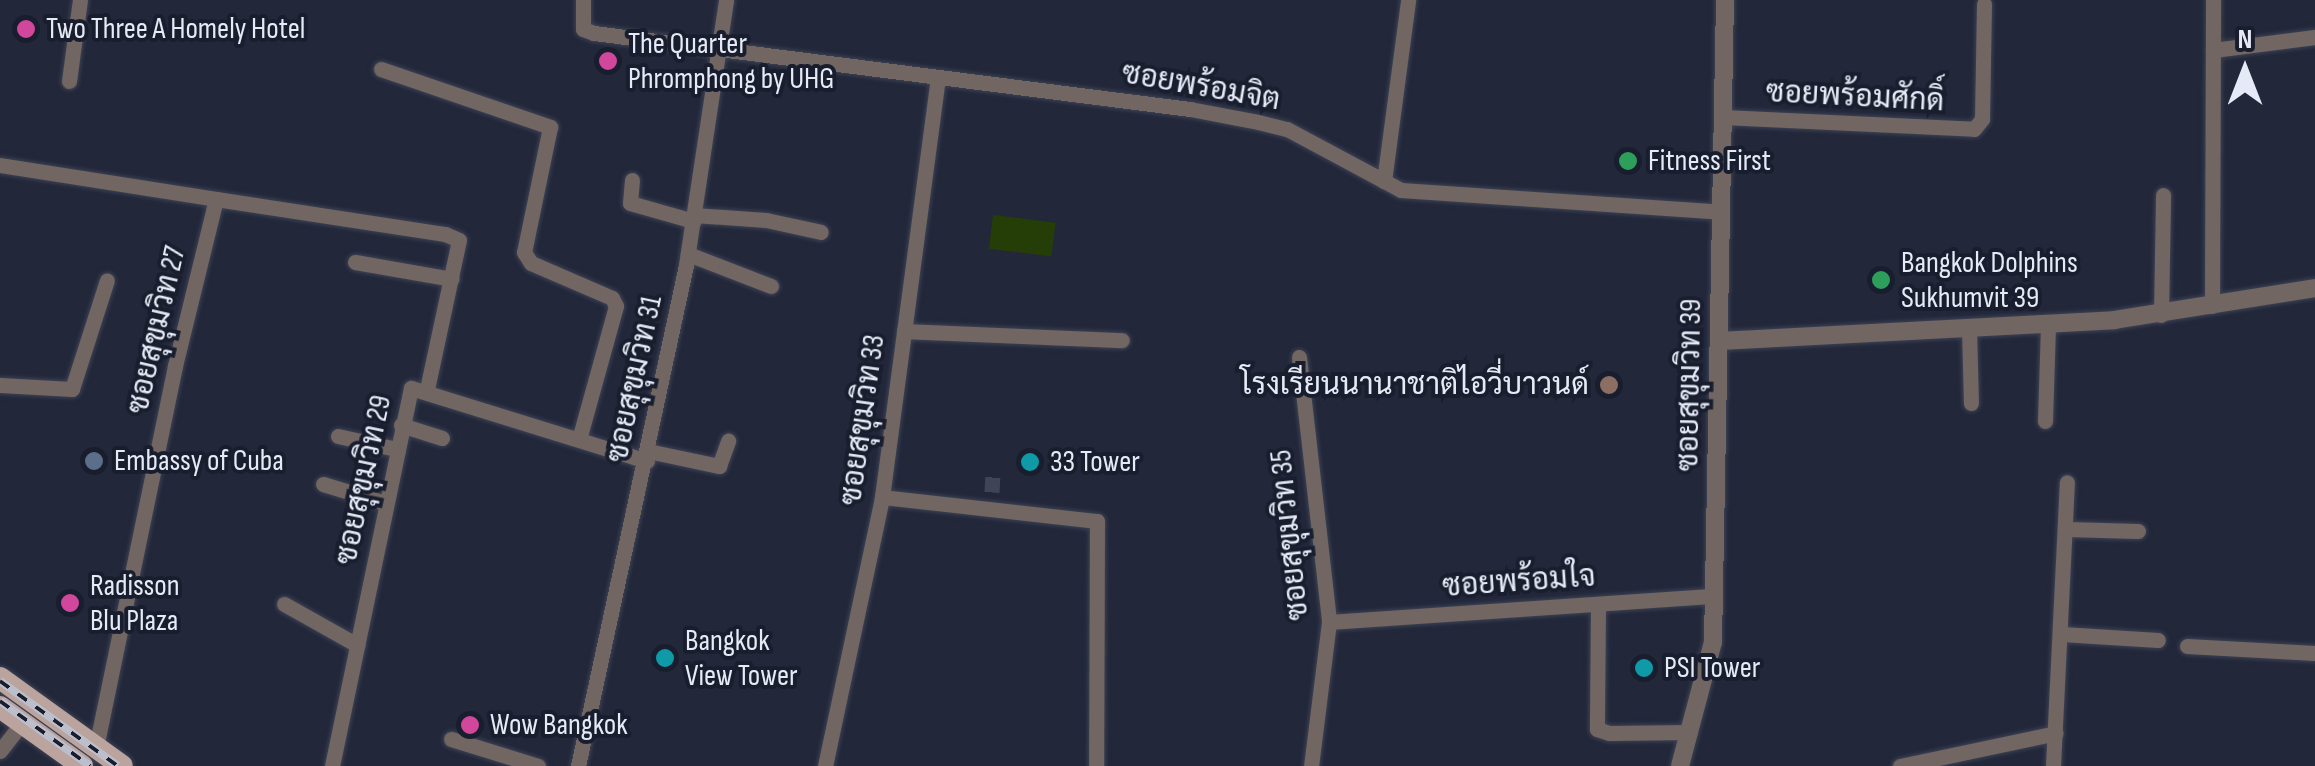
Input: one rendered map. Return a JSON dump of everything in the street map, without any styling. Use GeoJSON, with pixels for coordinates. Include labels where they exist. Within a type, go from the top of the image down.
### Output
{"type":"FeatureCollection","features":[{"type":"Feature","properties":{"kind":"main road"},"geometry":{"type":"LineString","coordinates":[[0,678],[84,761]]}},
{"type":"Feature","properties":{"kind":"main road"},"geometry":{"type":"LineString","coordinates":[[0,707],[84,761],[122,766]]}},
{"type":"Feature","properties":{"kind":"street"},"geometry":{"type":"LineString","coordinates":[[69,82],[80,0]]}},
{"type":"Feature","properties":{"kind":"street","name":"ซอยพร้อมจิต"},"geometry":{"type":"LineString","coordinates":[[583,0],[583,29],[1242,118],[1287,129],[1401,190],[1721,212]]}},
{"type":"Feature","properties":{"kind":"street","name":"ซอยสุขุมวิท 31"},"geometry":{"type":"LineString","coordinates":[[578,766],[648,456],[688,254],[726,0]]}},
{"type":"Feature","properties":{"kind":"street"},"geometry":{"type":"LineString","coordinates":[[1384,181],[1408,0]]}},
{"type":"Feature","properties":{"kind":"street","name":"ซอยสุขุมวิท 39"},"geometry":{"type":"LineString","coordinates":[[1680,766],[1711,659],[1725,0]]}},
{"type":"Feature","properties":{"kind":"street"},"geometry":{"type":"LineString","coordinates":[[2212,306],[2213,0]]}},
{"type":"Feature","properties":{"kind":"street","name":"ซอยพร้อมศักดิ์"},"geometry":{"type":"LineString","coordinates":[[1723,117],[1974,129],[1982,119],[1984,4]]}},
{"type":"Feature","properties":{"kind":"street"},"geometry":{"type":"LineString","coordinates":[[2214,50],[2315,37]]}},
{"type":"Feature","properties":{"kind":"street"},"geometry":{"type":"LineString","coordinates":[[381,69],[550,126],[524,252],[530,263],[612,298],[616,306],[579,439]]}},
{"type":"Feature","properties":{"kind":"street","name":"ซอยสุขุมวิท 33"},"geometry":{"type":"LineString","coordinates":[[825,766],[882,497],[938,78]]}},
{"type":"Feature","properties":{"kind":"street"},"geometry":{"type":"LineString","coordinates":[[0,165],[445,234],[459,240],[426,389]]}},
{"type":"Feature","properties":{"kind":"street"},"geometry":{"type":"LineString","coordinates":[[632,180],[630,204],[693,218],[766,220],[821,232]]}},
{"type":"Feature","properties":{"kind":"street"},"geometry":{"type":"LineString","coordinates":[[2161,314],[2163,195]]}},
{"type":"Feature","properties":{"kind":"street","name":"ซอยสุขุมวิท 27"},"geometry":{"type":"LineString","coordinates":[[84,761],[216,200]]}},
{"type":"Feature","properties":{"kind":"street"},"geometry":{"type":"LineString","coordinates":[[688,254],[771,286]]}},
{"type":"Feature","properties":{"kind":"street"},"geometry":{"type":"LineString","coordinates":[[355,262],[452,279]]}},
{"type":"Feature","properties":{"kind":"street"},"geometry":{"type":"LineString","coordinates":[[0,385],[72,389],[107,280]]}},
{"type":"Feature","properties":{"kind":"street"},"geometry":{"type":"LineString","coordinates":[[1719,342],[2161,314],[2315,288]]}},
{"type":"Feature","properties":{"kind":"street"},"geometry":{"type":"LineString","coordinates":[[2045,421],[2048,324]]}},
{"type":"Feature","properties":{"kind":"street"},"geometry":{"type":"LineString","coordinates":[[1970,328],[1971,403]]}},
{"type":"Feature","properties":{"kind":"street"},"geometry":{"type":"LineString","coordinates":[[904,331],[1122,340]]}},
{"type":"Feature","properties":{"kind":"street","name":"ซอยสุขุมวิท 35"},"geometry":{"type":"LineString","coordinates":[[1300,357],[1329,622],[1311,766]]}},
{"type":"Feature","properties":{"kind":"street","name":"ซอยสุขุมวิท 29"},"geometry":{"type":"LineString","coordinates":[[332,766],[408,391],[416,386],[579,439],[648,456],[719,466],[728,441]]}},
{"type":"Feature","properties":{"kind":"street"},"geometry":{"type":"LineString","coordinates":[[401,425],[442,438]]}},
{"type":"Feature","properties":{"kind":"street"},"geometry":{"type":"LineString","coordinates":[[338,436],[396,449]]}},
{"type":"Feature","properties":{"kind":"street"},"geometry":{"type":"LineString","coordinates":[[2054,766],[2067,482]]}},
{"type":"Feature","properties":{"kind":"street"},"geometry":{"type":"LineString","coordinates":[[323,484],[386,503]]}},
{"type":"Feature","properties":{"kind":"street"},"geometry":{"type":"LineString","coordinates":[[882,497],[991,500],[1097,521],[1096,766]]}},
{"type":"Feature","properties":{"kind":"street"},"geometry":{"type":"LineString","coordinates":[[2066,529],[2138,531]]}},
{"type":"Feature","properties":{"kind":"street","name":"ซอยพร้อมใจ"},"geometry":{"type":"LineString","coordinates":[[1329,622],[1714,596]]}},
{"type":"Feature","properties":{"kind":"street"},"geometry":{"type":"LineString","coordinates":[[284,604],[357,646]]}},
{"type":"Feature","properties":{"kind":"street"},"geometry":{"type":"LineString","coordinates":[[1598,604],[1597,728],[1609,733],[1690,732]]}},
{"type":"Feature","properties":{"kind":"street"},"geometry":{"type":"LineString","coordinates":[[2062,634],[2158,640]]}},
{"type":"Feature","properties":{"kind":"street"},"geometry":{"type":"LineString","coordinates":[[2187,646],[2315,652]]}},
{"type":"Feature","properties":{"kind":"street"},"geometry":{"type":"LineString","coordinates":[[0,750],[22,722]]}},
{"type":"Feature","properties":{"kind":"street"},"geometry":{"type":"LineString","coordinates":[[1900,766],[2056,733]]}},
{"type":"Feature","properties":{"kind":"street"},"geometry":{"type":"LineString","coordinates":[[451,738],[538,766]]}},
{"type":"Feature","properties":{"kind":"green space"},"geometry":{"type":"Polygon","coordinates":[[[993,215],[1056,223],[1051,256],[989,249],[993,215]]]}},
{"type":"Feature","properties":{"kind":"tunnel"},"geometry":{"type":"LineString","coordinates":[[992,492],[993,472]]}},
{"type":"Feature","properties":{"kind":"railway"},"geometry":{"type":"LineString","coordinates":[[0,681],[118,766]]}},
{"type":"Feature","properties":{"kind":"railway"},"geometry":{"type":"LineString","coordinates":[[0,701],[90,766]]}},
{"type":"Feature","properties":{"kind":"place","name":"Two Three A Homely Hotel"},"geometry":{"type":"Point","coordinates":[26,29]}},
{"type":"Feature","properties":{"kind":"place","name":"The Quarter Phromphong by UHG"},"geometry":{"type":"Point","coordinates":[608,61]}},
{"type":"Feature","properties":{"kind":"place","name":"Fitness First"},"geometry":{"type":"Point","coordinates":[1628,161]}},
{"type":"Feature","properties":{"kind":"place","name":"Bangkok Dolphins Sukhumvit 39"},"geometry":{"type":"Point","coordinates":[1881,280]}},
{"type":"Feature","properties":{"kind":"place","name":"โรงเรียนนานาชาติไอวี่บาวนด์"},"geometry":{"type":"Point","coordinates":[1609,385]}},
{"type":"Feature","properties":{"kind":"place","name":"Embassy of Cuba"},"geometry":{"type":"Point","coordinates":[94,461]}},
{"type":"Feature","properties":{"kind":"place","name":"33 Tower"},"geometry":{"type":"Point","coordinates":[1030,462]}},
{"type":"Feature","properties":{"kind":"place","name":"Radisson Blu Plaza"},"geometry":{"type":"Point","coordinates":[70,603]}},
{"type":"Feature","properties":{"kind":"place","name":"Bangkok View Tower"},"geometry":{"type":"Point","coordinates":[665,658]}},
{"type":"Feature","properties":{"kind":"place","name":"PSI Tower"},"geometry":{"type":"Point","coordinates":[1644,668]}},
{"type":"Feature","properties":{"kind":"place","name":"Wow Bangkok"},"geometry":{"type":"Point","coordinates":[470,725]}}]}
